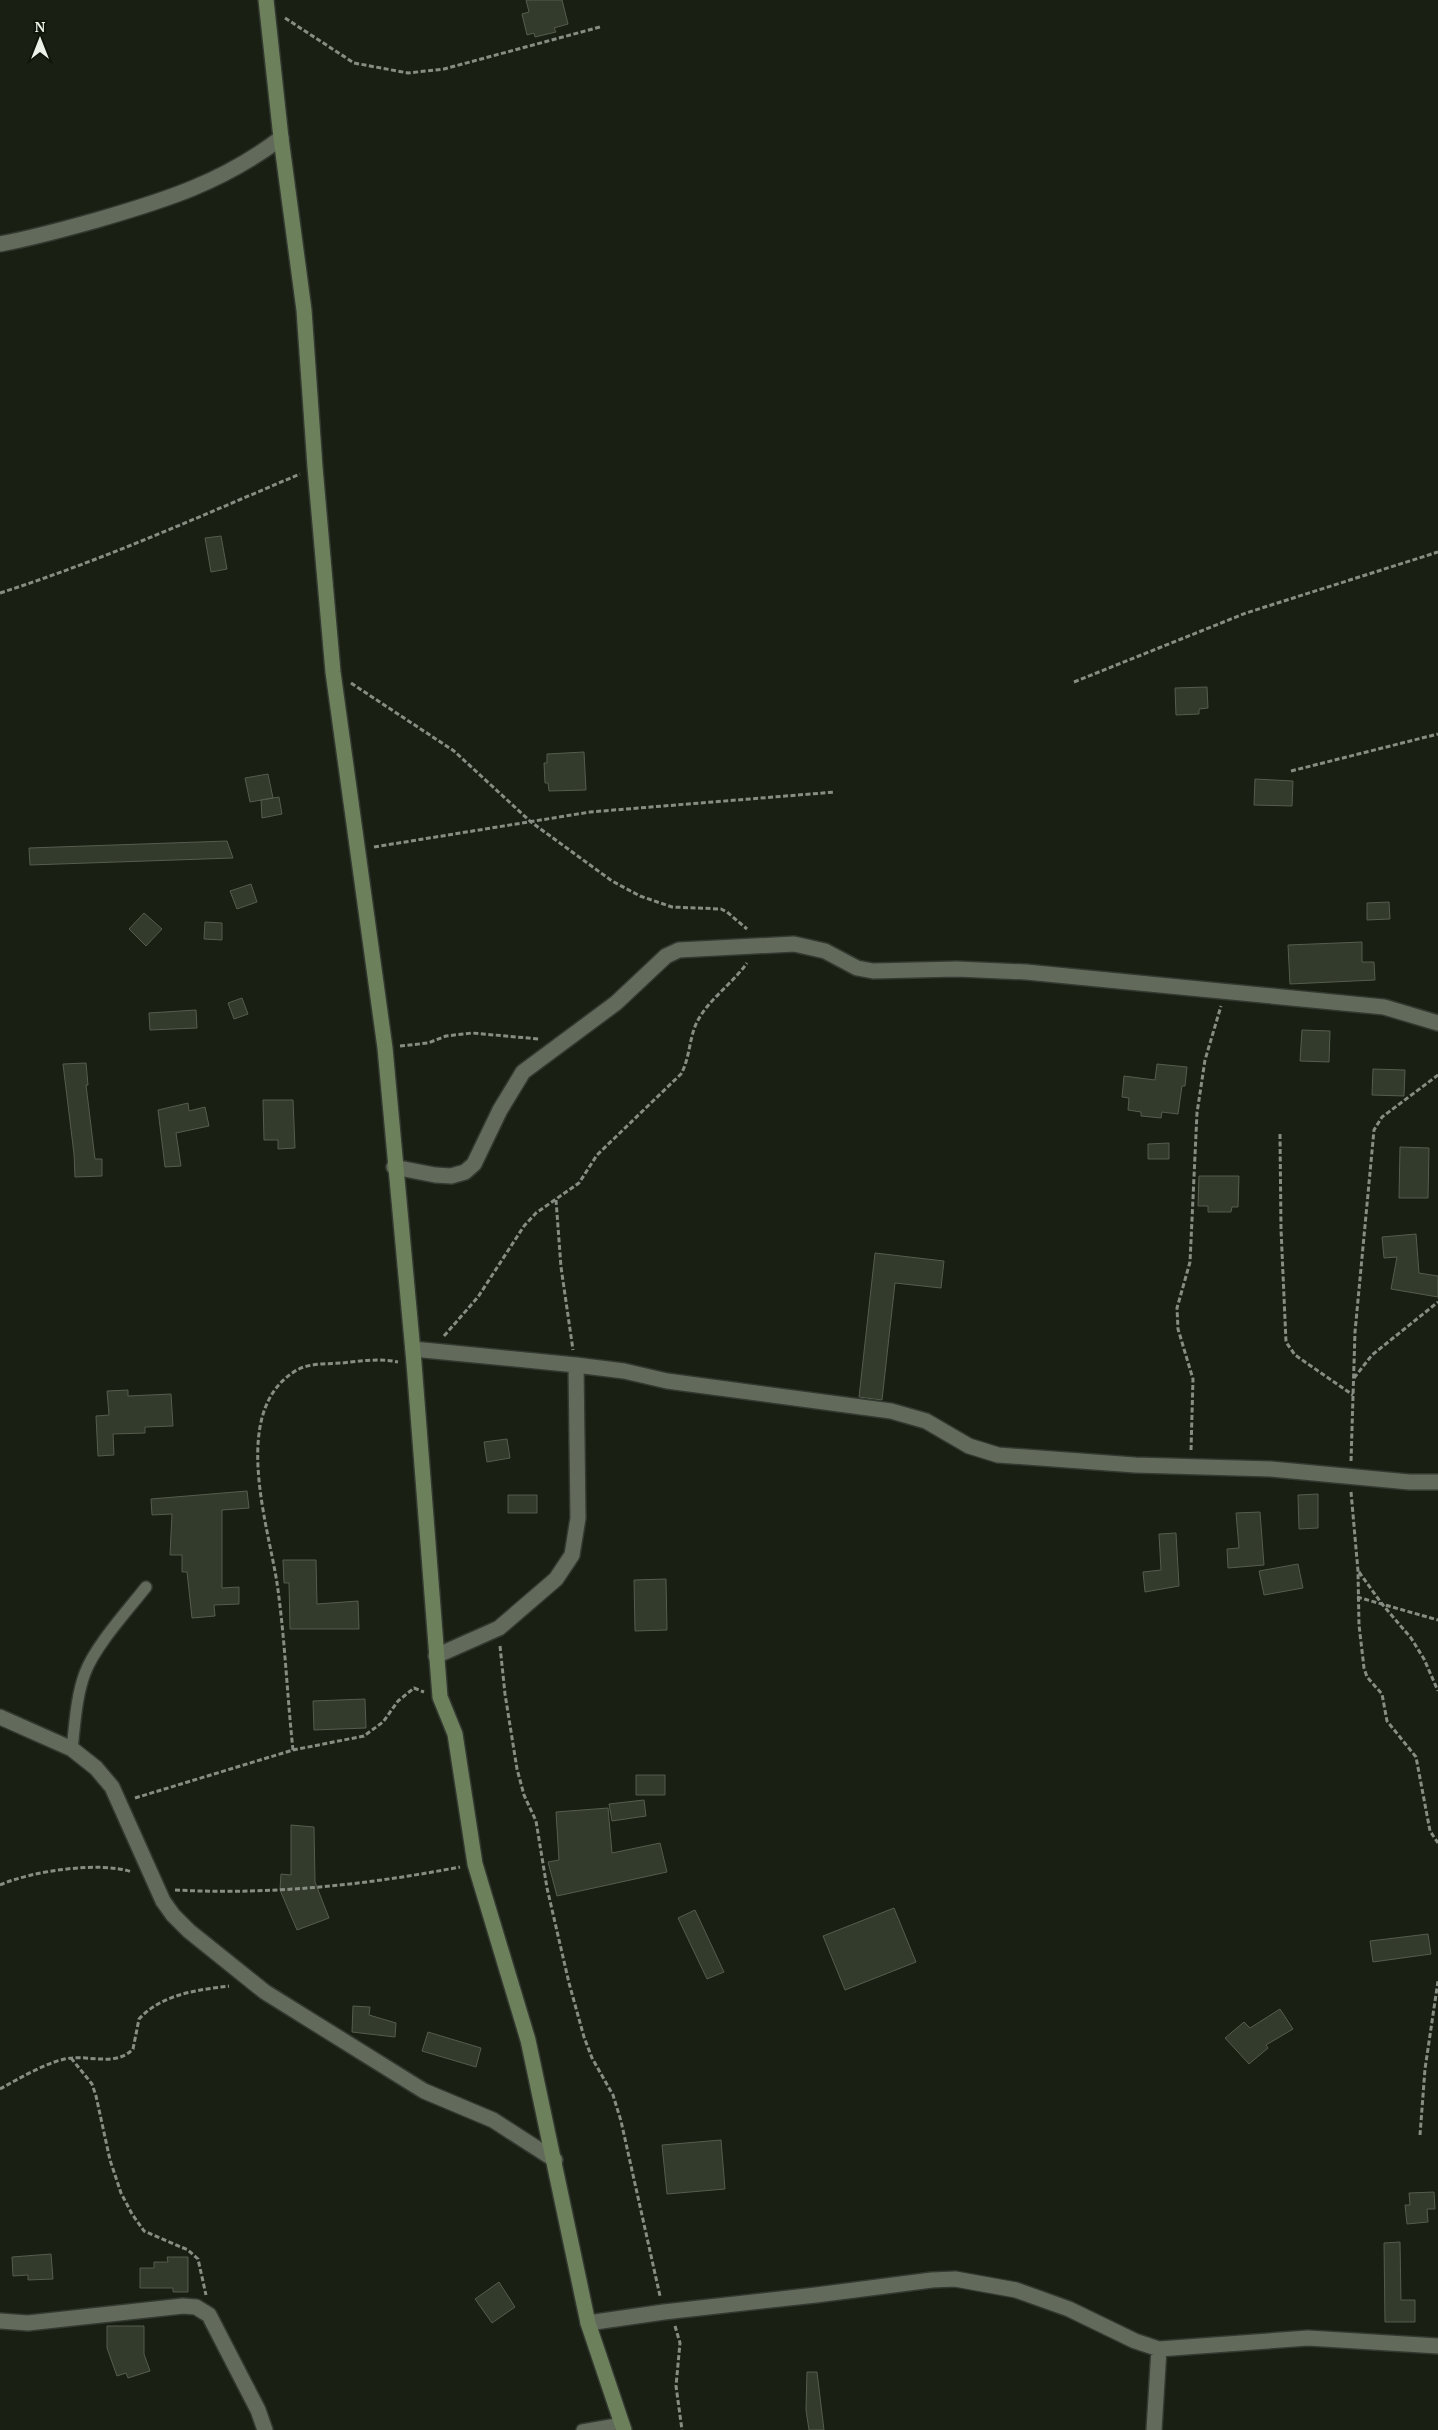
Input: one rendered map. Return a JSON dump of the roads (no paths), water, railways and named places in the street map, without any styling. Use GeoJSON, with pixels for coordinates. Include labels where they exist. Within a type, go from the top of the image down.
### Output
{"type":"FeatureCollection","features":[{"type":"Feature","properties":{"kind":"street"},"geometry":{"type":"LineString","coordinates":[[266,2],[281,138],[304,310],[315,467],[333,672],[385,1048],[394,1167],[413,1356],[440,1697],[455,1734],[475,1864],[528,2040],[555,2160],[588,2323],[623,2427]]}},
{"type":"Feature","properties":{"kind":"street"},"geometry":{"type":"LineString","coordinates":[[0,244],[30,238],[188,192],[253,159],[281,138]]}},
{"type":"Feature","properties":{"kind":"street"},"geometry":{"type":"LineString","coordinates":[[394,1167],[435,1175],[451,1176],[464,1172],[474,1164],[500,1110],[523,1072],[616,1003],[666,956],[679,950],[794,944],[825,951],[857,968],[873,972],[957,969],[1026,972],[1384,1006],[1438,1023]]}},
{"type":"Feature","properties":{"kind":"street"},"geometry":{"type":"LineString","coordinates":[[413,1356],[436,1350],[576,1365],[624,1371],[676,1382],[891,1411],[926,1421],[969,1446],[998,1456],[1135,1465],[1271,1468],[1410,1482],[1438,1482]]}},
{"type":"Feature","properties":{"kind":"street"},"geometry":{"type":"LineString","coordinates":[[436,1656],[499,1628],[556,1579],[572,1555],[578,1518],[576,1365]]}},
{"type":"Feature","properties":{"kind":"street"},"geometry":{"type":"LineString","coordinates":[[0,1716],[72,1749],[96,1768],[112,1787],[155,1885],[173,1915],[189,1931],[265,1992],[424,2091],[492,2120],[555,2160]]}},
{"type":"Feature","properties":{"kind":"street"},"geometry":{"type":"LineString","coordinates":[[588,2323],[664,2312],[932,2280],[956,2279],[1016,2290],[1070,2309],[1135,2341],[1159,2349],[1308,2338],[1438,2346]]}},
{"type":"Feature","properties":{"kind":"street"},"geometry":{"type":"LineString","coordinates":[[0,2321],[28,2323],[183,2306],[196,2307],[208,2315],[258,2410],[266,2430]]}},
{"type":"Feature","properties":{"kind":"street"},"geometry":{"type":"LineString","coordinates":[[1154,2430],[1159,2349]]}},
{"type":"Feature","properties":{"kind":"lane"},"geometry":{"type":"LineString","coordinates":[[72,1749],[77,1705],[85,1672],[102,1644],[146,1587]]}},
{"type":"Feature","properties":{"kind":"lane"},"geometry":{"type":"LineString","coordinates":[[582,2430],[623,2427]]}}]}
